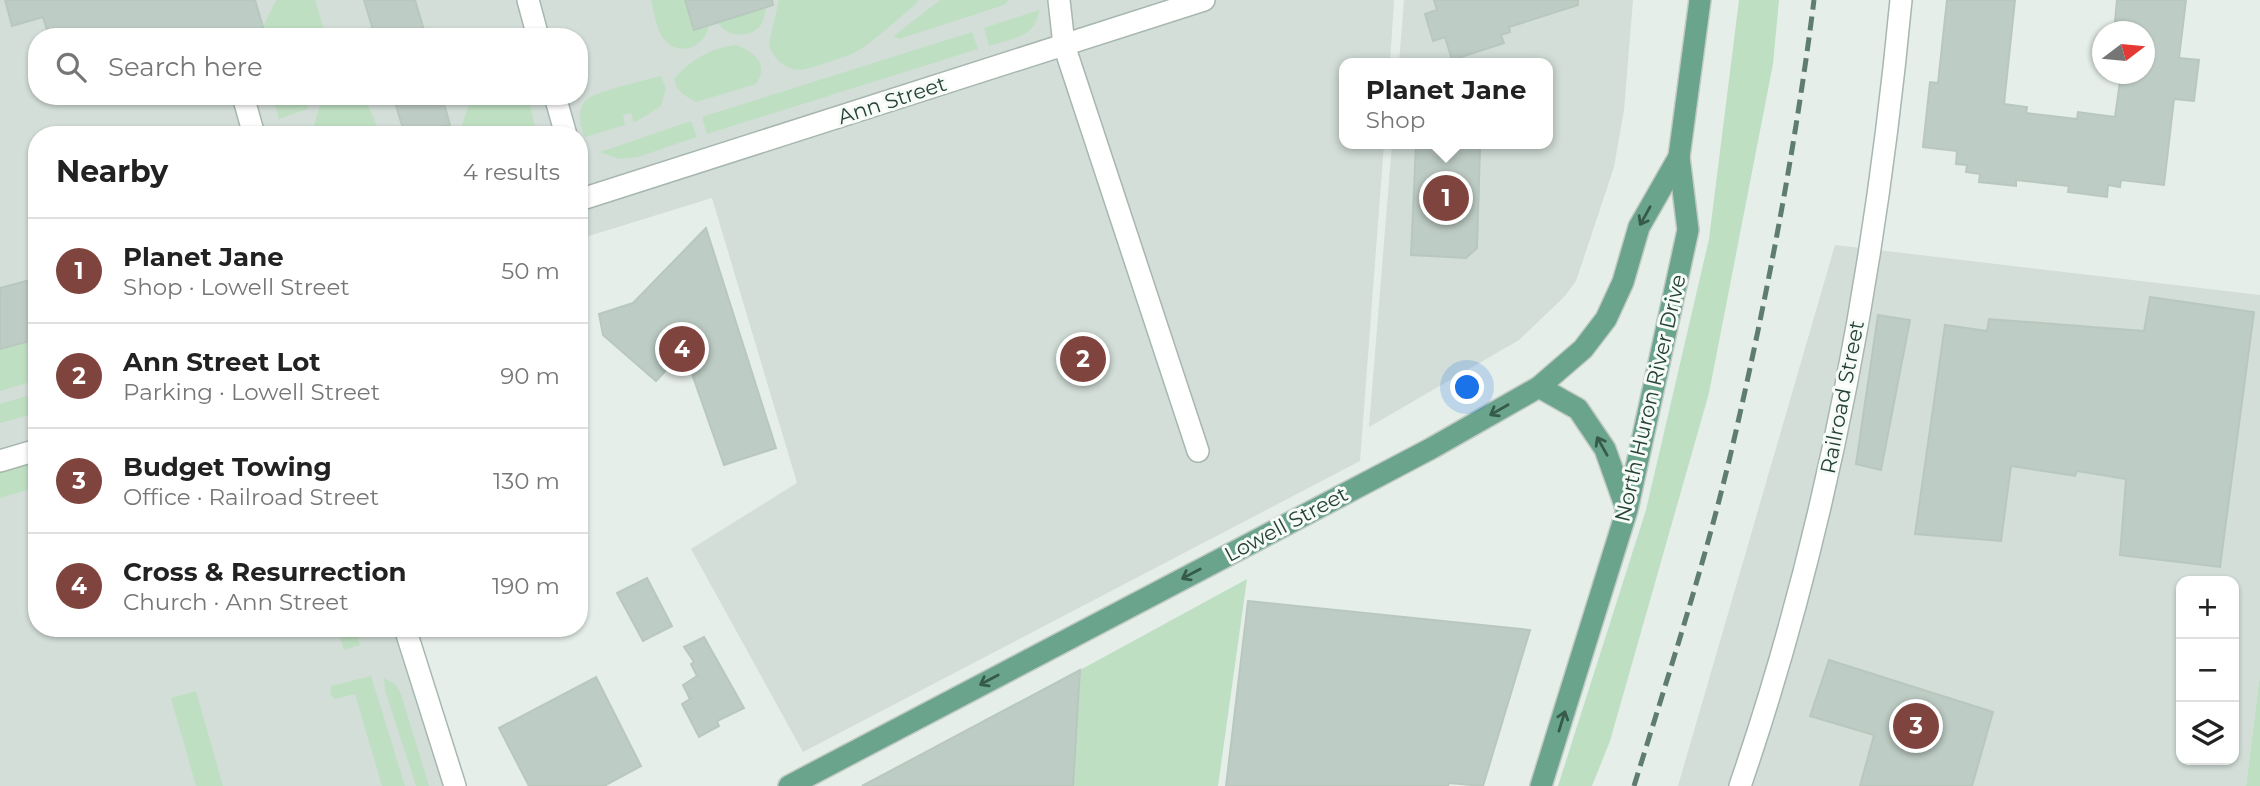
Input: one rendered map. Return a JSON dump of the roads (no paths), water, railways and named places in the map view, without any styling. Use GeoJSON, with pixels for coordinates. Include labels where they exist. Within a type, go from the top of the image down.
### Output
{"type":"FeatureCollection","features":[{"type":"Feature","properties":{"kind":"main road","name":"North Huron River Drive"},"geometry":{"type":"LineString","coordinates":[[1541,786],[1627,510],[1688,230],[1679,157],[1700,0]]}},
{"type":"Feature","properties":{"kind":"main road","name":"Lowell Street"},"geometry":{"type":"LineString","coordinates":[[789,786],[1432,448],[1539,387],[1583,349],[1606,319],[1623,282],[1639,227],[1679,157]]}},
{"type":"Feature","properties":{"kind":"main road"},"geometry":{"type":"LineString","coordinates":[[1539,387],[1578,409],[1605,449],[1627,510]]}},
{"type":"Feature","properties":{"kind":"street"},"geometry":{"type":"LineString","coordinates":[[528,0],[536,28]]}},
{"type":"Feature","properties":{"kind":"street"},"geometry":{"type":"LineString","coordinates":[[1059,0],[1064,45],[1198,451]]}},
{"type":"Feature","properties":{"kind":"street","name":"Ann Street"},"geometry":{"type":"LineString","coordinates":[[588,190],[1204,0]]}},
{"type":"Feature","properties":{"kind":"street","name":"Railroad Street"},"geometry":{"type":"LineString","coordinates":[[1740,786],[1762,723],[1810,550],[1831,450],[1872,239],[1901,0]]}},
{"type":"Feature","properties":{"kind":"street"},"geometry":{"type":"LineString","coordinates":[[246,105],[251,126]]}},
{"type":"Feature","properties":{"kind":"street"},"geometry":{"type":"LineString","coordinates":[[558,105],[563,126]]}},
{"type":"Feature","properties":{"kind":"street"},"geometry":{"type":"LineString","coordinates":[[0,461],[28,453]]}},
{"type":"Feature","properties":{"kind":"street"},"geometry":{"type":"LineString","coordinates":[[408,637],[455,786]]}},
{"type":"Feature","properties":{"kind":"railway"},"geometry":{"type":"LineString","coordinates":[[1634,786],[1699,573],[1733,444],[1779,223],[1814,0]]}},
{"type":"Feature","properties":{"kind":"place","name":"Planet Jane"},"geometry":{"type":"Point","coordinates":[1446,198]}},
{"type":"Feature","properties":{"kind":"place","name":"Cross & Resurrection"},"geometry":{"type":"Point","coordinates":[682,349]}},
{"type":"Feature","properties":{"kind":"place","name":"Ann Street Lot"},"geometry":{"type":"Point","coordinates":[1083,359]}},
{"type":"Feature","properties":{"kind":"place","name":"Budget Towing"},"geometry":{"type":"Point","coordinates":[1916,726]}}]}
